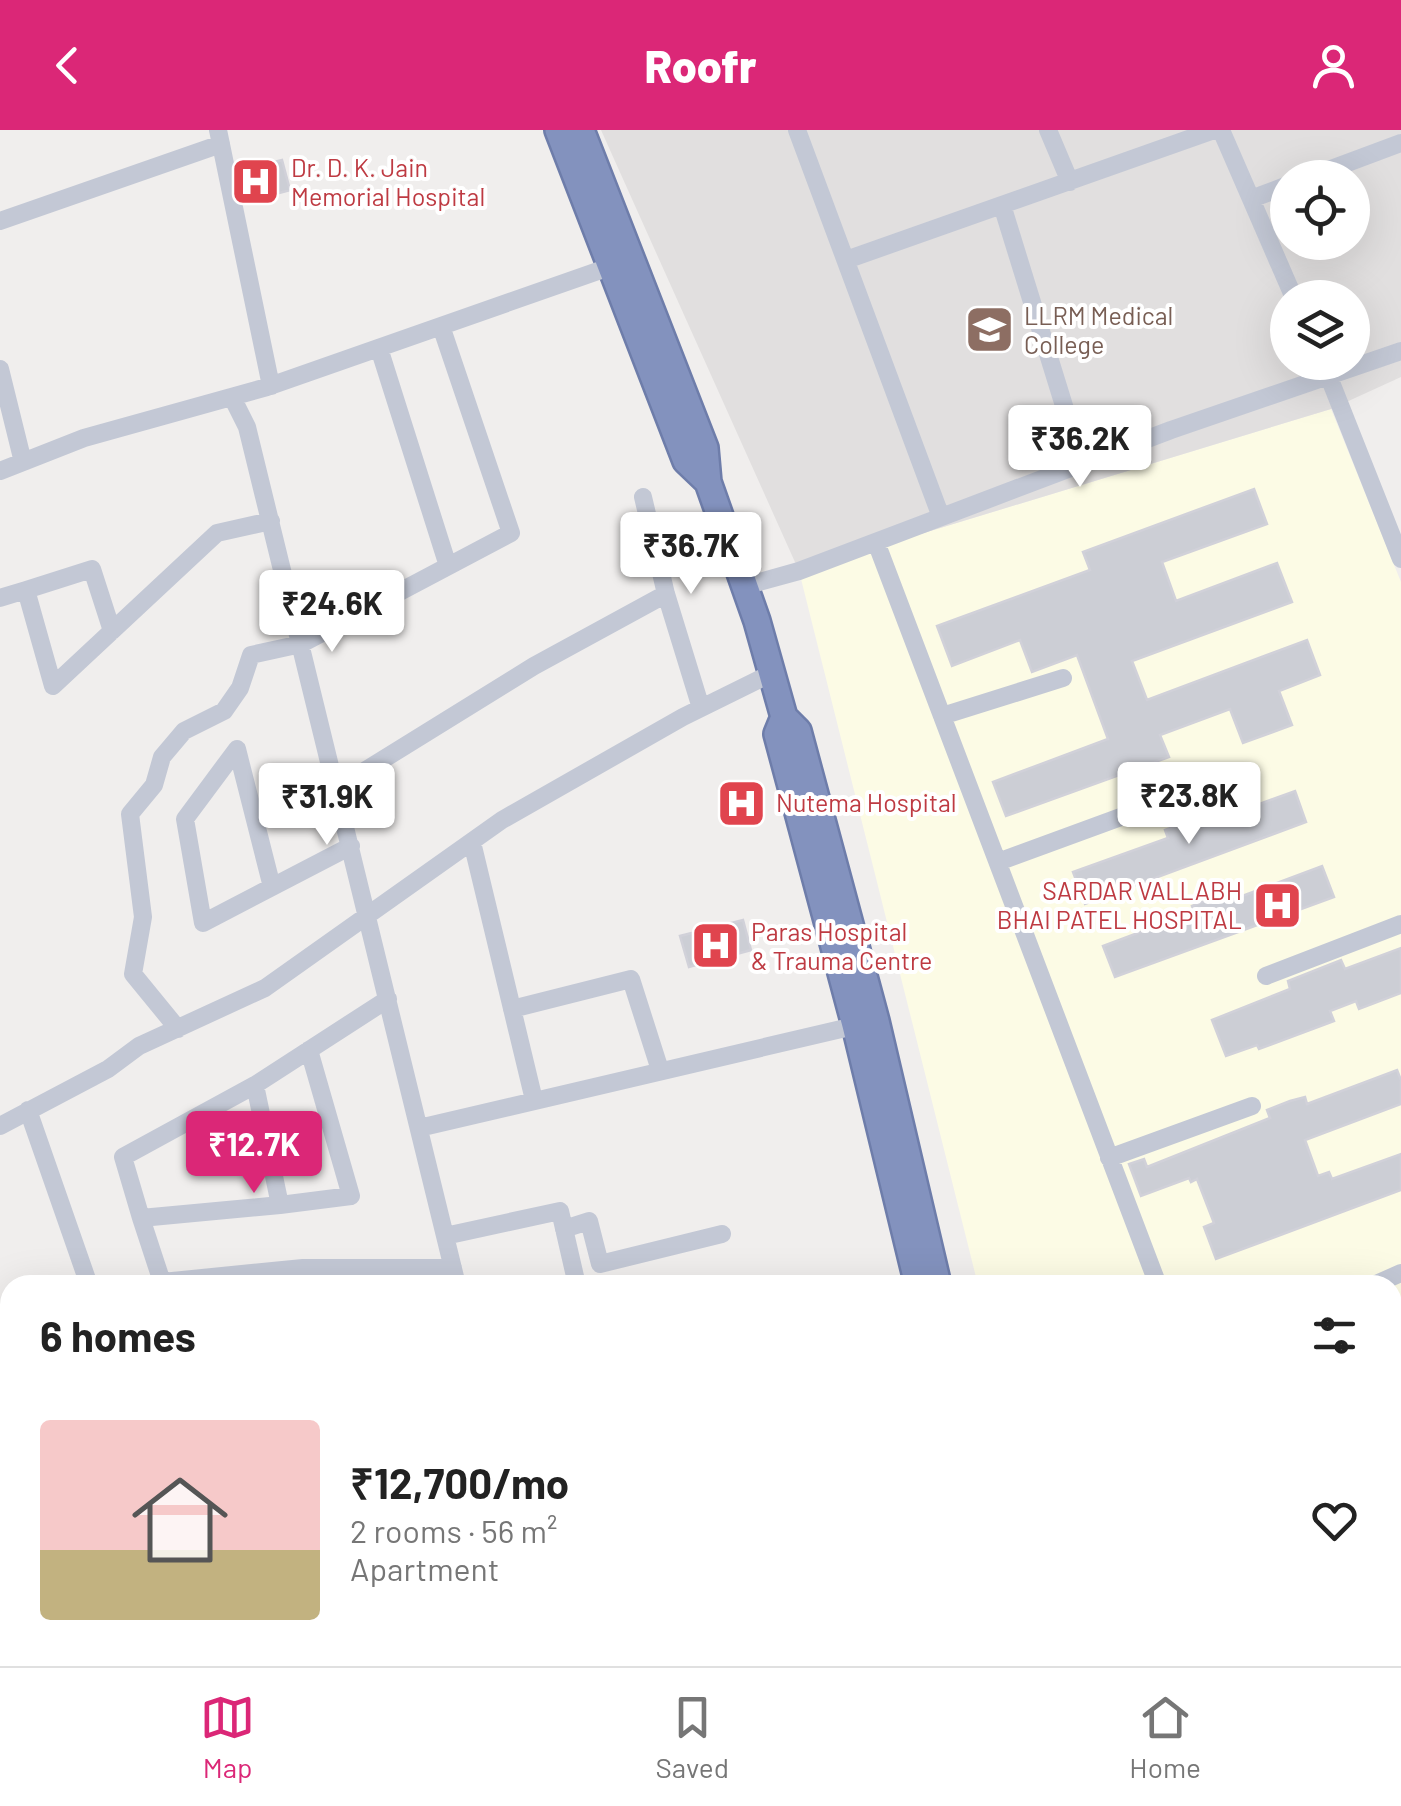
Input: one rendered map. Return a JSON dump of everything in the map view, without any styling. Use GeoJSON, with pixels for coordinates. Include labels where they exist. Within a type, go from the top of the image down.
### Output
{"type":"FeatureCollection","features":[{"type":"Feature","properties":{"kind":"highway"},"geometry":{"type":"LineString","coordinates":[[558,130],[705,448],[708,482],[745,586],[784,717],[798,731],[866,1023],[916,1275]]}},
{"type":"Feature","properties":{"kind":"highway"},"geometry":{"type":"LineString","coordinates":[[580,130],[622,263]]}},
{"type":"Feature","properties":{"kind":"highway"},"geometry":{"type":"LineString","coordinates":[[866,1023],[935,1275]]}},
{"type":"Feature","properties":{"kind":"street"},"geometry":{"type":"LineString","coordinates":[[797,130],[941,517]]}},
{"type":"Feature","properties":{"kind":"street"},"geometry":{"type":"LineString","coordinates":[[1048,130],[1070,182]]}},
{"type":"Feature","properties":{"kind":"street"},"geometry":{"type":"LineString","coordinates":[[846,260],[1218,130],[1286,280]]}},
{"type":"Feature","properties":{"kind":"street"},"geometry":{"type":"LineString","coordinates":[[0,221],[219,137],[271,386]]}},
{"type":"Feature","properties":{"kind":"street"},"geometry":{"type":"LineString","coordinates":[[1355,160],[1401,143]]}},
{"type":"Feature","properties":{"kind":"street"},"geometry":{"type":"LineString","coordinates":[[1251,198],[1270,191]]}},
{"type":"Feature","properties":{"kind":"street"},"geometry":{"type":"LineString","coordinates":[[1002,205],[1082,464]]}},
{"type":"Feature","properties":{"kind":"street"},"geometry":{"type":"LineString","coordinates":[[0,471],[84,438],[271,386],[622,263]]}},
{"type":"Feature","properties":{"kind":"street"},"geometry":{"type":"LineString","coordinates":[[178,1030],[133,974],[144,917],[130,814],[154,785],[162,757],[184,731],[224,711],[240,688],[252,655],[301,644],[511,533],[440,326]]}},
{"type":"Feature","properties":{"kind":"street"},"geometry":{"type":"LineString","coordinates":[[379,348],[448,566]]}},
{"type":"Feature","properties":{"kind":"street"},"geometry":{"type":"LineString","coordinates":[[1370,358],[1401,351]]}},
{"type":"Feature","properties":{"kind":"street"},"geometry":{"type":"LineString","coordinates":[[0,369],[23,462]]}},
{"type":"Feature","properties":{"kind":"street"},"geometry":{"type":"LineString","coordinates":[[745,586],[799,571],[1296,380]]}},
{"type":"Feature","properties":{"kind":"street"},"geometry":{"type":"LineString","coordinates":[[1331,380],[1401,558]]}},
{"type":"Feature","properties":{"kind":"street"},"geometry":{"type":"LineString","coordinates":[[232,397],[247,427],[271,521],[455,1275]]}},
{"type":"Feature","properties":{"kind":"street"},"geometry":{"type":"LineString","coordinates":[[643,497],[666,594],[701,708]]}},
{"type":"Feature","properties":{"kind":"street"},"geometry":{"type":"LineString","coordinates":[[26,590],[53,686],[218,534],[271,521]]}},
{"type":"Feature","properties":{"kind":"street"},"geometry":{"type":"LineString","coordinates":[[876,542],[1154,1275]]}},
{"type":"Feature","properties":{"kind":"street"},"geometry":{"type":"LineString","coordinates":[[0,598],[92,568],[112,631]]}},
{"type":"Feature","properties":{"kind":"street"},"geometry":{"type":"LineString","coordinates":[[337,788],[534,666],[666,594]]}},
{"type":"Feature","properties":{"kind":"street"},"geometry":{"type":"LineString","coordinates":[[0,1126],[108,1069],[139,1046],[265,988],[502,820],[701,708],[772,673]]}},
{"type":"Feature","properties":{"kind":"street"},"geometry":{"type":"LineString","coordinates":[[942,716],[1063,678]]}},
{"type":"Feature","properties":{"kind":"street"},"geometry":{"type":"LineString","coordinates":[[272,887],[236,749],[185,819],[204,924],[351,846]]}},
{"type":"Feature","properties":{"kind":"street"},"geometry":{"type":"LineString","coordinates":[[998,862],[1148,807]]}},
{"type":"Feature","properties":{"kind":"street"},"geometry":{"type":"LineString","coordinates":[[472,842],[534,1100]]}},
{"type":"Feature","properties":{"kind":"street"},"geometry":{"type":"LineString","coordinates":[[1266,976],[1401,924]]}},
{"type":"Feature","properties":{"kind":"street"},"geometry":{"type":"LineString","coordinates":[[512,1009],[631,979],[660,1070]]}},
{"type":"Feature","properties":{"kind":"street"},"geometry":{"type":"LineString","coordinates":[[155,1275],[122,1157],[255,1084],[388,999]]}},
{"type":"Feature","properties":{"kind":"street"},"geometry":{"type":"LineString","coordinates":[[419,1128],[866,1023]]}},
{"type":"Feature","properties":{"kind":"street"},"geometry":{"type":"LineString","coordinates":[[141,1218],[350,1196],[309,1050]]}},
{"type":"Feature","properties":{"kind":"street"},"geometry":{"type":"LineString","coordinates":[[255,1084],[280,1205]]}},
{"type":"Feature","properties":{"kind":"street"},"geometry":{"type":"LineString","coordinates":[[1110,1158],[1252,1106]]}},
{"type":"Feature","properties":{"kind":"street"},"geometry":{"type":"LineString","coordinates":[[28,1110],[86,1275]]}},
{"type":"Feature","properties":{"kind":"street"},"geometry":{"type":"LineString","coordinates":[[446,1236],[560,1211],[576,1275]]}},
{"type":"Feature","properties":{"kind":"street"},"geometry":{"type":"LineString","coordinates":[[564,1229],[590,1221],[600,1264],[722,1234]]}},
{"type":"Feature","properties":{"kind":"street"},"geometry":{"type":"LineString","coordinates":[[240,1275],[304,1268],[436,1275]]}},
{"type":"Feature","properties":{"kind":"shaded area","name":"LLRM Medical College"},"geometry":{"type":"Polygon","coordinates":[[[601,130],[1401,130],[1401,377],[1331,409],[799,571],[601,130]]]}},
{"type":"Feature","properties":{"kind":"shaded area"},"geometry":{"type":"Polygon","coordinates":[[[1331,409],[1401,582],[1401,1275],[975,1275],[799,571],[1331,409]]]}},
{"type":"Feature","properties":{"kind":"building"},"geometry":{"type":"Polygon","coordinates":[[[282,160],[290,190],[246,202],[239,171],[282,160]]]}},
{"type":"Feature","properties":{"kind":"building"},"geometry":{"type":"Polygon","coordinates":[[[1254,489],[1267,524],[1162,562],[1176,601],[1277,563],[1292,602],[1132,661],[1147,700],[1307,640],[1320,675],[1279,691],[1292,725],[1243,743],[1230,709],[1160,735],[1169,757],[1006,816],[993,782],[1108,739],[1077,655],[1032,672],[1020,640],[952,666],[937,626],[1090,570],[1083,552],[1254,489]]]}},
{"type":"Feature","properties":{"kind":"building"},"geometry":{"type":"Polygon","coordinates":[[[1295,791],[1306,822],[1085,904],[1073,872],[1168,838],[1165,830],[1199,817],[1202,825],[1295,791]]]}},
{"type":"Feature","properties":{"kind":"building"},"geometry":{"type":"Polygon","coordinates":[[[1322,866],[1334,897],[1115,977],[1103,946],[1194,912],[1192,906],[1226,892],[1229,901],[1322,866]]]}},
{"type":"Feature","properties":{"kind":"building"},"geometry":{"type":"Polygon","coordinates":[[[743,920],[751,950],[689,967],[680,936],[743,920]]]}},
{"type":"Feature","properties":{"kind":"building"},"geometry":{"type":"Polygon","coordinates":[[[1401,948],[1401,993],[1359,1009],[1356,1001],[1330,1011],[1334,1021],[1259,1049],[1257,1045],[1226,1056],[1212,1020],[1290,989],[1288,981],[1341,960],[1345,969],[1401,948]]]}},
{"type":"Feature","properties":{"kind":"building"},"geometry":{"type":"Polygon","coordinates":[[[1397,1070],[1401,1104],[1305,1140],[1318,1176],[1329,1172],[1332,1179],[1401,1154],[1401,1190],[1216,1259],[1204,1227],[1214,1223],[1197,1179],[1191,1182],[1189,1178],[1141,1196],[1129,1164],[1144,1159],[1147,1167],[1270,1118],[1267,1110],[1290,1101],[1305,1097],[1307,1104],[1397,1070]]]}},
{"type":"Feature","properties":{"kind":"place","name":"Dr. D. K. Jain Memorial Hospital"},"geometry":{"type":"Point","coordinates":[256,182]}},
{"type":"Feature","properties":{"kind":"place","name":"LLRM Medical College"},"geometry":{"type":"Point","coordinates":[989,330]}},
{"type":"Feature","properties":{"kind":"place","name":"Nutema Hospital"},"geometry":{"type":"Point","coordinates":[741,803]}},
{"type":"Feature","properties":{"kind":"place","name":"SARDAR VALLABH BHAI PATEL HOSPITAL"},"geometry":{"type":"Point","coordinates":[1277,905]}},
{"type":"Feature","properties":{"kind":"place","name":"Paras Hospital & Trauma Centre"},"geometry":{"type":"Point","coordinates":[716,946]}}]}
